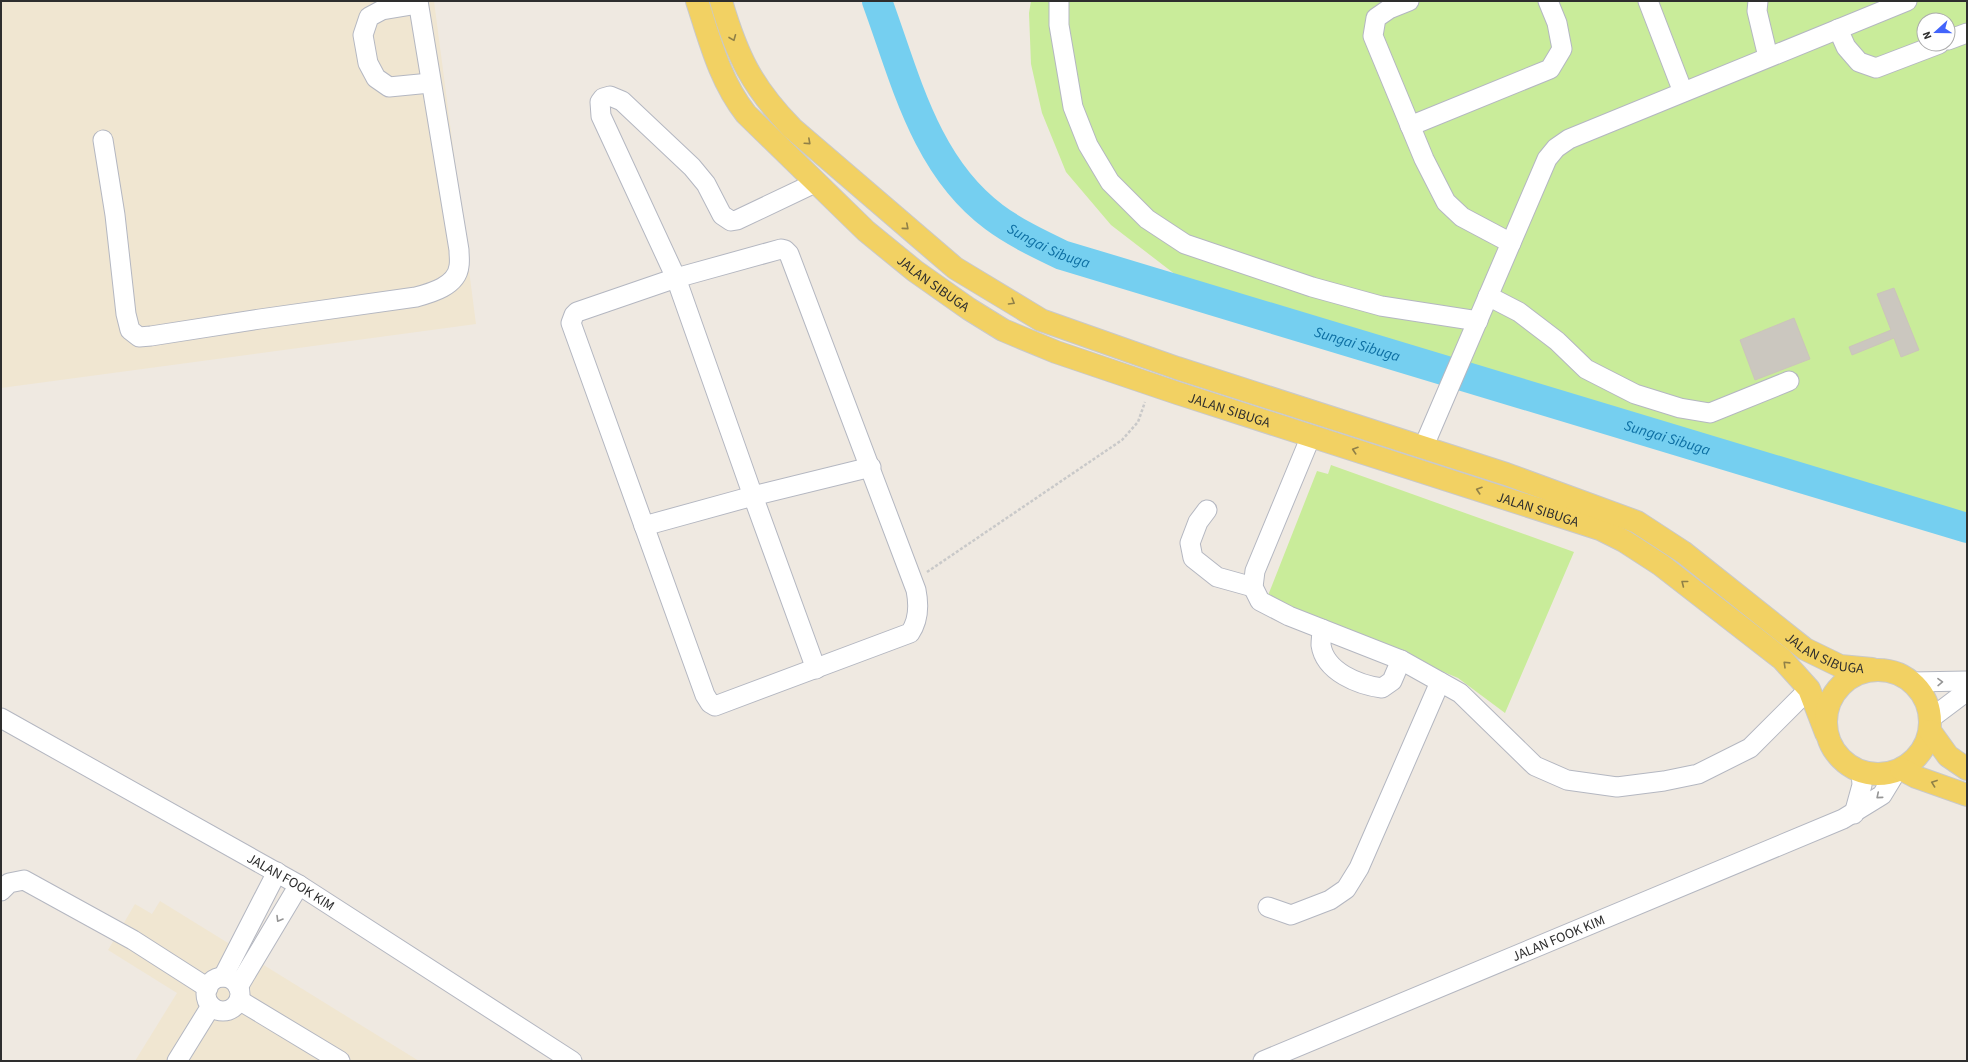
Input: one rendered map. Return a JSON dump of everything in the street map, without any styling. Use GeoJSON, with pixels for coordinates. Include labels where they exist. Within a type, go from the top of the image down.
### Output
{"type":"FeatureCollection","features":[{"type":"Feature","properties":{"kind":"main road","name":"JALAN SIBUGA"},"geometry":{"type":"LineString","coordinates":[[697,1],[722,74],[735,100],[756,124],[866,231],[914,271],[969,310],[1003,330],[1056,352],[1151,385],[1600,529],[1624,541],[1661,565],[1782,659],[1809,690],[1826,732]]}},
{"type":"Feature","properties":{"kind":"main road","name":"JALAN SIBUGA"},"geometry":{"type":"LineString","coordinates":[[721,1],[729,27],[750,76],[775,110],[840,170],[955,268],[1041,320],[1177,368],[1506,474],[1637,522],[1683,552],[1805,649],[1840,666],[1872,669]]}},
{"type":"Feature","properties":{"kind":"main road"},"geometry":{"type":"LineString","coordinates":[[1872,669],[1887,670],[1900,674],[1912,682],[1922,692],[1928,705],[1930,725],[1924,747],[1914,760],[1899,770],[1878,775],[1861,772],[1845,763],[1833,750],[1826,732],[1825,715],[1830,698],[1841,684],[1855,674],[1872,669]]}},
{"type":"Feature","properties":{"kind":"main road"},"geometry":{"type":"LineString","coordinates":[[1930,725],[1948,756],[1967,770]]}},
{"type":"Feature","properties":{"kind":"main road"},"geometry":{"type":"LineString","coordinates":[[1899,770],[1967,795]]}},
{"type":"Feature","properties":{"kind":"street"},"geometry":{"type":"LineString","coordinates":[[1059,1],[1059,25],[1073,107],[1088,145],[1110,182],[1146,219],[1185,244],[1312,287],[1381,306],[1478,321]]}},
{"type":"Feature","properties":{"kind":"street"},"geometry":{"type":"LineString","coordinates":[[1409,1],[1389,9],[1376,18],[1373,36],[1410,126],[1424,159],[1446,202],[1462,217],[1511,243]]}},
{"type":"Feature","properties":{"kind":"street"},"geometry":{"type":"LineString","coordinates":[[1410,126],[1550,69],[1562,49],[1557,23],[1548,1]]}},
{"type":"Feature","properties":{"kind":"street"},"geometry":{"type":"LineString","coordinates":[[1648,1],[1683,92]]}},
{"type":"Feature","properties":{"kind":"street"},"geometry":{"type":"LineString","coordinates":[[1758,1],[1757,11],[1768,57]]}},
{"type":"Feature","properties":{"kind":"street"},"geometry":{"type":"LineString","coordinates":[[1423,448],[1547,159],[1556,148],[1569,139],[1907,1]]}},
{"type":"Feature","properties":{"kind":"street"},"geometry":{"type":"LineString","coordinates":[[103,140],[115,215],[126,314],[130,330],[139,337],[416,297],[442,288],[453,280],[460,268],[459,250],[430,83],[418,2],[382,10],[369,17],[364,35],[368,63],[376,78],[389,88],[430,83]]}},
{"type":"Feature","properties":{"kind":"street"},"geometry":{"type":"LineString","coordinates":[[1838,29],[1846,47],[1860,62],[1876,68],[1918,52]]}},
{"type":"Feature","properties":{"kind":"street"},"geometry":{"type":"LineString","coordinates":[[1956,37],[1967,33]]}},
{"type":"Feature","properties":{"kind":"street"},"geometry":{"type":"LineString","coordinates":[[816,669],[676,278],[601,116],[600,102],[603,98],[610,96],[622,101],[692,167],[706,184],[726,219],[737,220],[817,182]]}},
{"type":"Feature","properties":{"kind":"street"},"geometry":{"type":"LineString","coordinates":[[780,249],[785,250],[789,254],[871,467],[913,582],[918,602],[915,627],[910,633],[715,706],[710,703],[705,695],[571,323],[571,318],[577,312],[676,278],[780,249]]}},
{"type":"Feature","properties":{"kind":"street"},"geometry":{"type":"LineString","coordinates":[[1488,296],[1520,312],[1557,341],[1586,369],[1635,394],[1680,408],[1710,413],[1789,381]]}},
{"type":"Feature","properties":{"kind":"street"},"geometry":{"type":"LineString","coordinates":[[1310,436],[1255,571],[1253,587],[1260,601],[1289,616],[1400,660],[1440,682],[1460,694],[1535,766],[1567,780],[1617,787],[1664,782],[1698,774],[1750,748],[1809,690]]}},
{"type":"Feature","properties":{"kind":"street"},"geometry":{"type":"LineString","coordinates":[[644,526],[753,496],[871,467]]}},
{"type":"Feature","properties":{"kind":"street"},"geometry":{"type":"LineString","coordinates":[[1207,510],[1198,522],[1190,543],[1193,558],[1217,576],[1253,587]]}},
{"type":"Feature","properties":{"kind":"street"},"geometry":{"type":"LineString","coordinates":[[1322,629],[1321,645],[1328,660],[1339,672],[1367,686],[1382,688],[1392,681],[1400,660]]}},
{"type":"Feature","properties":{"kind":"street"},"geometry":{"type":"LineString","coordinates":[[1912,682],[1967,681]]}},
{"type":"Feature","properties":{"kind":"street"},"geometry":{"type":"LineString","coordinates":[[1268,907],[1291,915],[1330,900],[1346,889],[1359,868],[1440,682]]}},
{"type":"Feature","properties":{"kind":"street"},"geometry":{"type":"LineString","coordinates":[[1930,725],[1967,691]]}},
{"type":"Feature","properties":{"kind":"street","name":"JALAN FOOK KIM"},"geometry":{"type":"LineString","coordinates":[[1,718],[299,885],[572,1061]]}},
{"type":"Feature","properties":{"kind":"street","name":"JALAN FOOK KIM"},"geometry":{"type":"LineString","coordinates":[[1263,1061],[1293,1055],[1854,814],[1882,795],[1899,770]]}},
{"type":"Feature","properties":{"kind":"street"},"geometry":{"type":"LineString","coordinates":[[1854,814],[1862,785],[1861,772]]}},
{"type":"Feature","properties":{"kind":"street"},"geometry":{"type":"LineString","coordinates":[[277,872],[227,988],[230,1010],[223,1011],[212,1006],[206,994],[227,988],[299,885]]}},
{"type":"Feature","properties":{"kind":"street"},"geometry":{"type":"LineString","coordinates":[[1,891],[9,883],[24,880],[133,940],[227,988],[340,1061]]}},
{"type":"Feature","properties":{"kind":"street"},"geometry":{"type":"LineString","coordinates":[[177,1061],[212,1006]]}},
{"type":"Feature","properties":{"kind":"path"},"geometry":{"type":"LineString","coordinates":[[913,582],[1122,440],[1138,422],[1151,385]]}},
{"type":"Feature","properties":{"kind":"shaded area"},"geometry":{"type":"Polygon","coordinates":[[[1,1],[434,1],[476,324],[1,388],[1,1]]]}},
{"type":"Feature","properties":{"kind":"shaded area"},"geometry":{"type":"Polygon","coordinates":[[[160,901],[419,1061],[135,1061],[177,993],[108,950],[135,904],[152,914],[160,901]]]}},
{"type":"Feature","properties":{"kind":"green space"},"geometry":{"type":"Polygon","coordinates":[[[1031,1],[1967,1],[1967,515],[1176,275],[1111,225],[1066,172],[1042,113],[1031,64],[1029,13],[1031,1]]]}},
{"type":"Feature","properties":{"kind":"green space"},"geometry":{"type":"Polygon","coordinates":[[[1331,465],[1574,552],[1505,713],[1458,678],[1267,598],[1317,471],[1328,474],[1331,465]]]}},
{"type":"Feature","properties":{"kind":"building"},"geometry":{"type":"Polygon","coordinates":[[[1894,288],[1919,350],[1901,357],[1894,338],[1852,355],[1849,347],[1891,330],[1877,294],[1894,288]]]}},
{"type":"Feature","properties":{"kind":"building"},"geometry":{"type":"Polygon","coordinates":[[[1794,318],[1810,359],[1755,380],[1740,340],[1794,318]]]}},
{"type":"Feature","properties":{"kind":"waterway","name":"Sungai Sibuga"},"geometry":{"type":"LineString","coordinates":[[877,1],[908,89],[920,118],[934,146],[951,172],[970,196],[994,217],[1018,233],[1053,251],[1062,255],[1967,528]]}}]}
